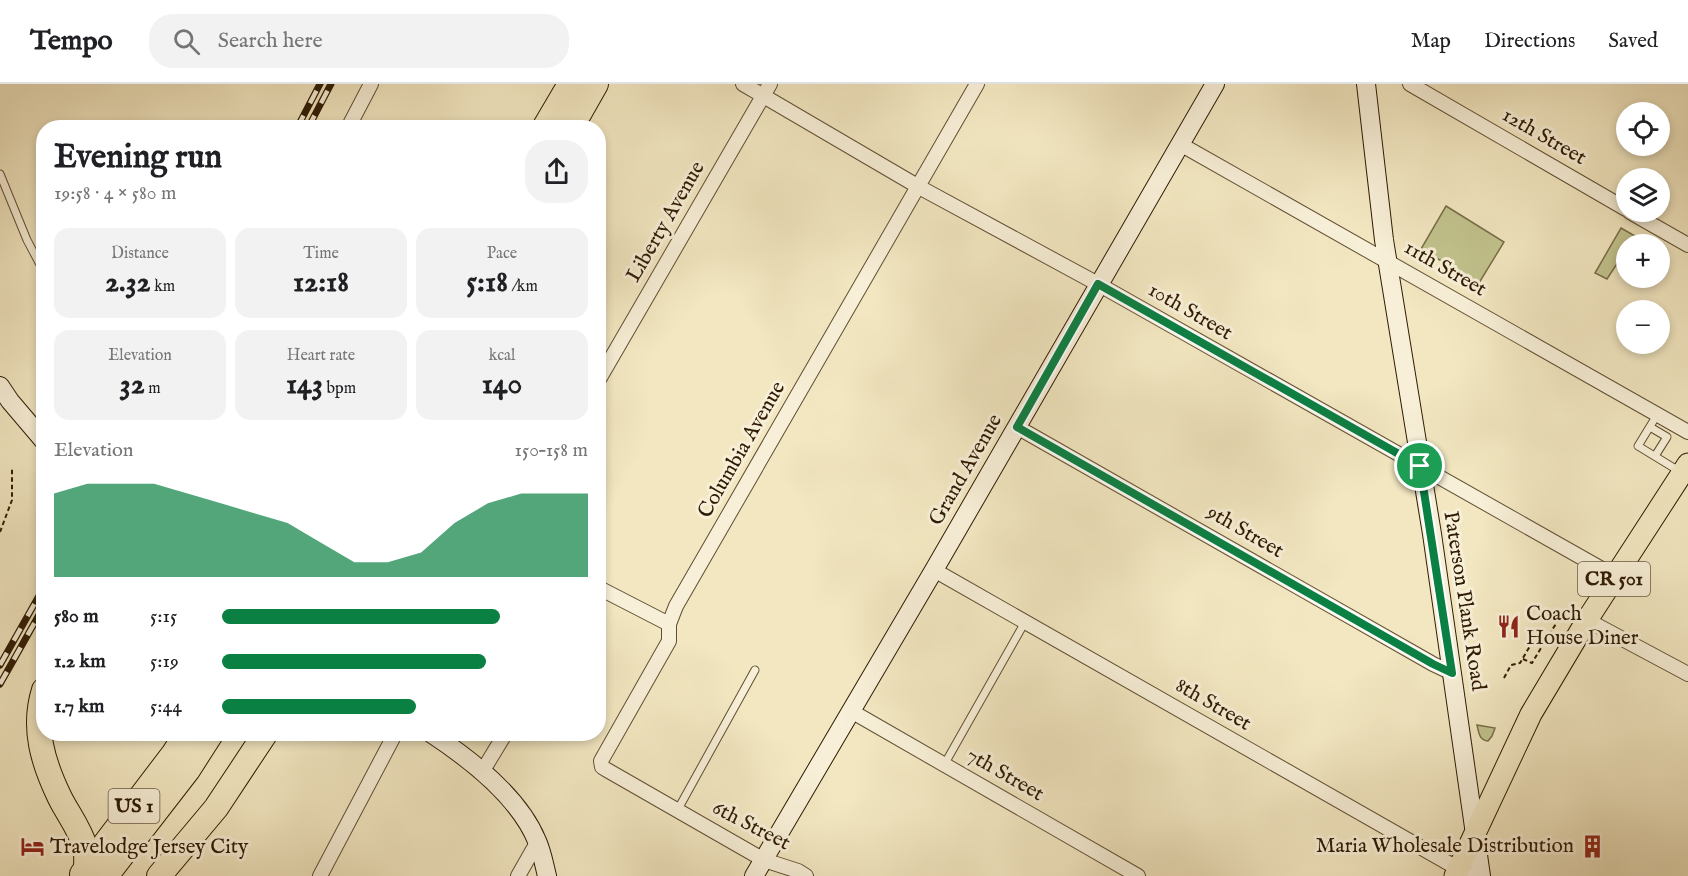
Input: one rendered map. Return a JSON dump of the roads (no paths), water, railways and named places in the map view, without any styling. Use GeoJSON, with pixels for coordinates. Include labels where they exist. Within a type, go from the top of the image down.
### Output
{"type":"FeatureCollection","features":[{"type":"Feature","properties":{"kind":"highway"},"geometry":{"type":"LineString","coordinates":[[549,120],[570,84]]}},
{"type":"Feature","properties":{"kind":"highway"},"geometry":{"type":"LineString","coordinates":[[582,117],[596,84]]}},
{"type":"Feature","properties":{"kind":"highway"},"geometry":{"type":"LineString","coordinates":[[40,741],[43,758],[61,799],[77,825],[86,849],[91,874]]}},
{"type":"Feature","properties":{"kind":"highway","name":"US 1"},"geometry":{"type":"LineString","coordinates":[[91,874],[182,741]]}},
{"type":"Feature","properties":{"kind":"highway","name":"US 1"},"geometry":{"type":"LineString","coordinates":[[91,874],[188,770],[207,741]]}},
{"type":"Feature","properties":{"kind":"highway"},"geometry":{"type":"LineString","coordinates":[[162,874],[216,808],[260,741]]}},
{"type":"Feature","properties":{"kind":"main road","name":"Grand Avenue"},"geometry":{"type":"LineString","coordinates":[[754,876],[1215,84]]}},
{"type":"Feature","properties":{"kind":"main road","name":"Paterson Plank Road"},"geometry":{"type":"LineString","coordinates":[[1365,84],[1387,261],[1452,673],[1481,876]]}},
{"type":"Feature","properties":{"kind":"main road"},"geometry":{"type":"LineString","coordinates":[[0,386],[9,401],[36,432]]}},
{"type":"Feature","properties":{"kind":"main road","name":"CR 501"},"geometry":{"type":"LineString","coordinates":[[1461,874],[1476,833],[1531,714],[1587,620],[1684,475]]}},
{"type":"Feature","properties":{"kind":"main road"},"geometry":{"type":"LineString","coordinates":[[441,741],[482,772],[508,797],[528,822],[538,841],[548,876]]}},
{"type":"Feature","properties":{"kind":"street"},"geometry":{"type":"LineString","coordinates":[[352,120],[371,84]]}},
{"type":"Feature","properties":{"kind":"street","name":"10th Street"},"geometry":{"type":"LineString","coordinates":[[743,84],[767,90],[919,187],[1098,284],[1616,577]]}},
{"type":"Feature","properties":{"kind":"street","name":"Columbia Avenue"},"geometry":{"type":"LineString","coordinates":[[677,811],[602,767],[602,761],[669,641],[669,624],[676,606],[977,84]]}},
{"type":"Feature","properties":{"kind":"street","name":"12th Street"},"geometry":{"type":"LineString","coordinates":[[1410,84],[1616,203]]}},
{"type":"Feature","properties":{"kind":"street","name":"Liberty Avenue"},"geometry":{"type":"LineString","coordinates":[[606,367],[767,90]]}},
{"type":"Feature","properties":{"kind":"street","name":"11th Street"},"geometry":{"type":"LineString","coordinates":[[1180,144],[1387,261],[1654,421],[1688,432]]}},
{"type":"Feature","properties":{"kind":"street"},"geometry":{"type":"LineString","coordinates":[[1648,222],[1688,245]]}},
{"type":"Feature","properties":{"kind":"street","name":"9th Street"},"geometry":{"type":"LineString","coordinates":[[1017,427],[1452,673]]}},
{"type":"Feature","properties":{"kind":"street","name":"8th Street"},"geometry":{"type":"LineString","coordinates":[[934,570],[1461,874]]}},
{"type":"Feature","properties":{"kind":"street"},"geometry":{"type":"LineString","coordinates":[[606,592],[669,624]]}},
{"type":"Feature","properties":{"kind":"street"},"geometry":{"type":"LineString","coordinates":[[1587,620],[1688,674]]}},
{"type":"Feature","properties":{"kind":"street","name":"7th Street"},"geometry":{"type":"LineString","coordinates":[[851,711],[1138,876]]}},
{"type":"Feature","properties":{"kind":"street"},"geometry":{"type":"LineString","coordinates":[[320,876],[392,741]]}},
{"type":"Feature","properties":{"kind":"street"},"geometry":{"type":"LineString","coordinates":[[482,772],[501,741]]}},
{"type":"Feature","properties":{"kind":"street","name":"6th Street"},"geometry":{"type":"LineString","coordinates":[[677,811],[764,860],[798,871],[806,876]]}},
{"type":"Feature","properties":{"kind":"street"},"geometry":{"type":"LineString","coordinates":[[518,876],[538,841]]}},
{"type":"Feature","properties":{"kind":"lane"},"geometry":{"type":"LineString","coordinates":[[0,174],[36,257]]}},
{"type":"Feature","properties":{"kind":"lane"},"geometry":{"type":"LineString","coordinates":[[1656,456],[1666,437],[1654,421],[1638,446],[1684,475]]}},
{"type":"Feature","properties":{"kind":"lane"},"geometry":{"type":"LineString","coordinates":[[944,765],[1025,622]]}},
{"type":"Feature","properties":{"kind":"lane"},"geometry":{"type":"LineString","coordinates":[[677,811],[755,670]]}},
{"type":"Feature","properties":{"kind":"railway"},"geometry":{"type":"LineString","coordinates":[[301,120],[320,84]]}},
{"type":"Feature","properties":{"kind":"railway"},"geometry":{"type":"LineString","coordinates":[[312,120],[331,84]]}},
{"type":"Feature","properties":{"kind":"railway"},"geometry":{"type":"LineString","coordinates":[[0,665],[36,601]]}},
{"type":"Feature","properties":{"kind":"railway"},"geometry":{"type":"LineString","coordinates":[[0,684],[36,620]]}},
{"type":"Feature","properties":{"kind":"place","name":"Coach House Diner"},"geometry":{"type":"Point","coordinates":[1508,626]}},
{"type":"Feature","properties":{"kind":"place","name":"Maria Wholesale Distribution"},"geometry":{"type":"Point","coordinates":[1592,846]}},
{"type":"Feature","properties":{"kind":"place","name":"Travelodge Jersey City"},"geometry":{"type":"Point","coordinates":[32,847]}}]}
